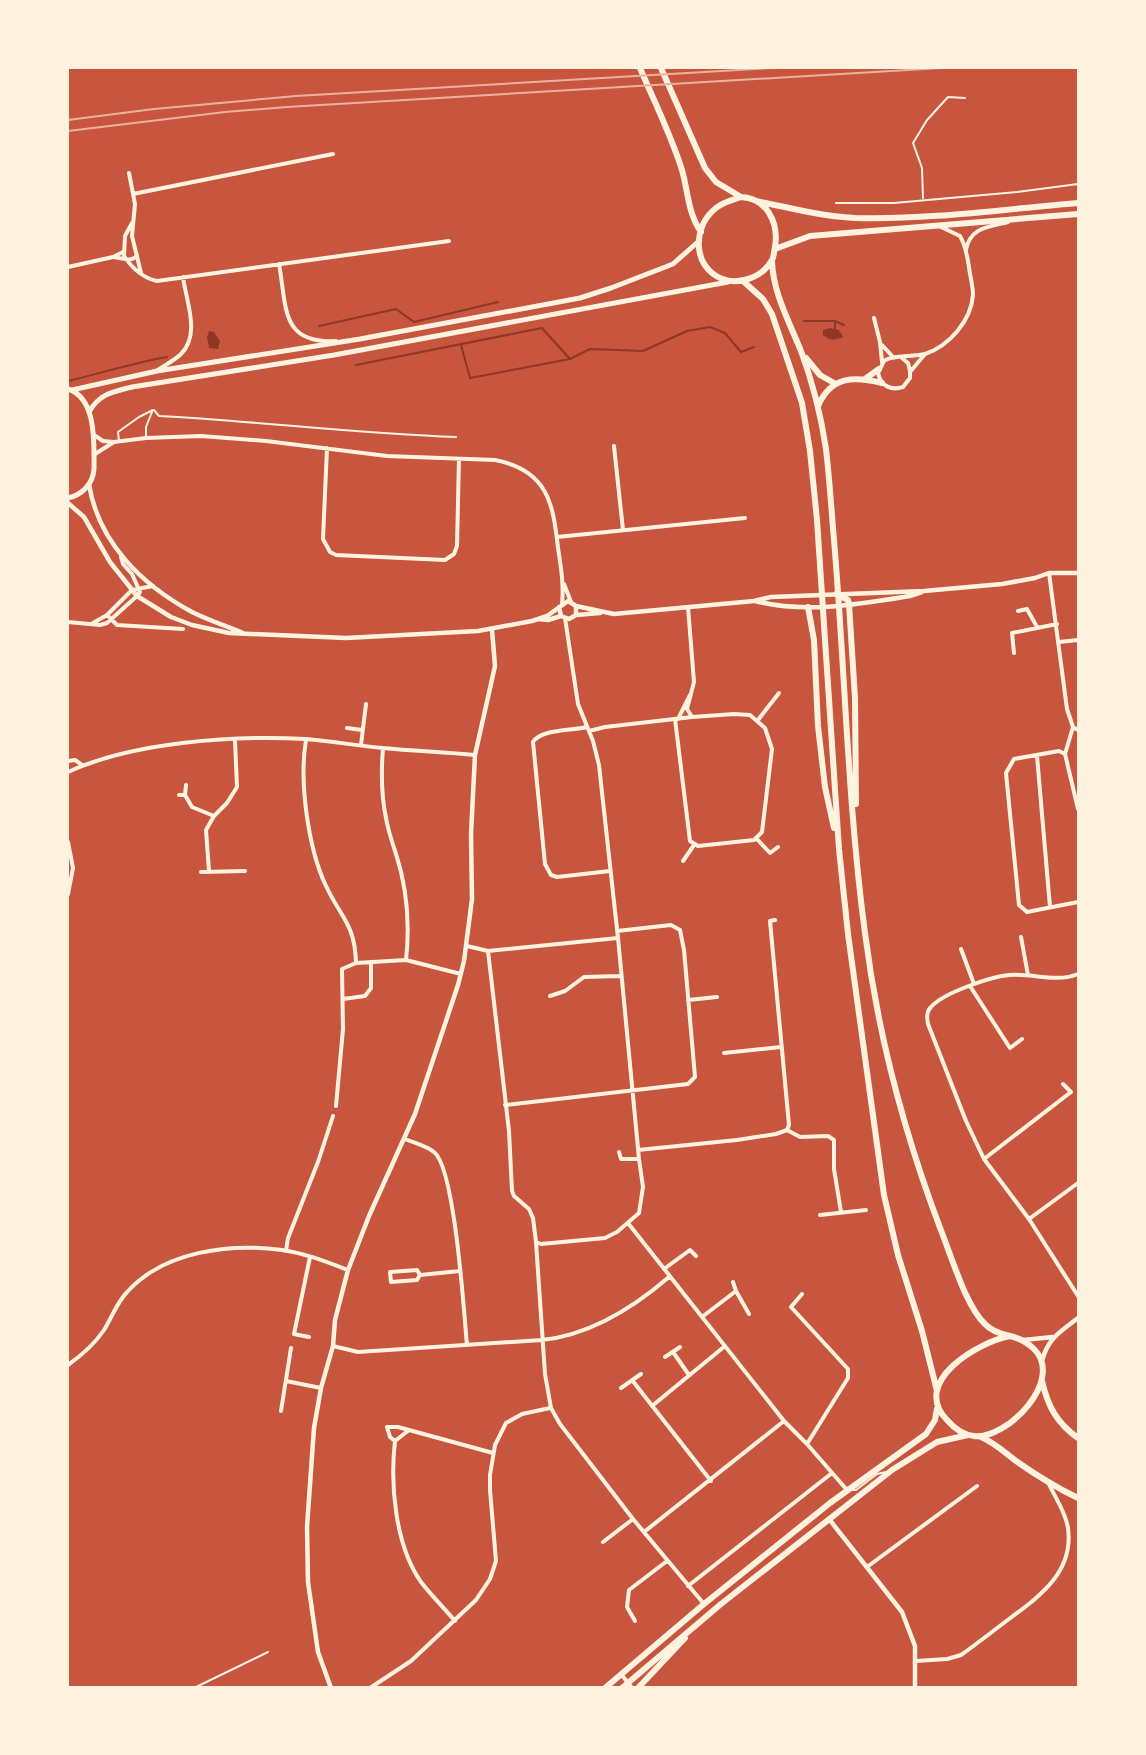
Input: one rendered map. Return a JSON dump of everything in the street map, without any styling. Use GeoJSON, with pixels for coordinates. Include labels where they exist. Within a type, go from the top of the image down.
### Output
{"type":"FeatureCollection","features":[{"type":"Feature","properties":{"kind":"main road"},"geometry":{"type":"LineString","coordinates":[[640,68],[672,141],[694,222],[701,231]]}},
{"type":"Feature","properties":{"kind":"main road"},"geometry":{"type":"LineString","coordinates":[[661,68],[705,168],[716,182],[741,197],[790,209],[855,218],[916,217],[1078,203]]}},
{"type":"Feature","properties":{"kind":"main road"},"geometry":{"type":"LineString","coordinates":[[728,282],[714,274],[704,264],[699,250],[699,241],[706,219],[716,207],[741,197]]}},
{"type":"Feature","properties":{"kind":"main road"},"geometry":{"type":"LineString","coordinates":[[756,201],[765,206],[774,220],[776,237],[772,278],[802,353],[818,406],[826,449],[864,933],[885,1055],[935,1216],[972,1304],[989,1328],[1023,1340],[1037,1352],[1042,1361],[1042,1381],[1046,1398],[1058,1421],[1078,1438]]}},
{"type":"Feature","properties":{"kind":"main road"},"geometry":{"type":"LineString","coordinates":[[774,249],[810,236],[1078,214]]}},
{"type":"Feature","properties":{"kind":"main road"},"geometry":{"type":"LineString","coordinates":[[70,390],[158,371],[360,339],[580,298],[673,264],[699,241]]}},
{"type":"Feature","properties":{"kind":"main road"},"geometry":{"type":"LineString","coordinates":[[89,412],[94,403],[105,394],[132,387],[334,355],[743,281],[760,273],[772,261]]}},
{"type":"Feature","properties":{"kind":"main road"},"geometry":{"type":"LineString","coordinates":[[605,1688],[704,1604],[847,1490],[926,1434],[935,1420],[938,1408],[937,1390],[922,1331],[898,1255],[884,1195],[850,945],[839,849],[817,520],[810,451],[799,393],[772,314],[763,299],[743,281]]}},
{"type":"Feature","properties":{"kind":"main road"},"geometry":{"type":"LineString","coordinates":[[802,353],[820,375],[834,383],[865,379],[882,383]]}},
{"type":"Feature","properties":{"kind":"main road"},"geometry":{"type":"LineString","coordinates":[[865,379],[879,369]]}},
{"type":"Feature","properties":{"kind":"main road"},"geometry":{"type":"LineString","coordinates":[[818,406],[824,394],[834,383]]}},
{"type":"Feature","properties":{"kind":"main road"},"geometry":{"type":"LineString","coordinates":[[68,498],[84,491],[94,477],[89,412],[86,403],[70,390]]}},
{"type":"Feature","properties":{"kind":"main road"},"geometry":{"type":"LineString","coordinates":[[836,594],[848,600],[849,604],[855,698],[857,849]]}},
{"type":"Feature","properties":{"kind":"main road"},"geometry":{"type":"LineString","coordinates":[[808,607],[814,640],[818,726],[825,787],[839,849]]}},
{"type":"Feature","properties":{"kind":"main road"},"geometry":{"type":"LineString","coordinates":[[937,1390],[945,1373],[954,1363],[989,1342],[1010,1336]]}},
{"type":"Feature","properties":{"kind":"main road"},"geometry":{"type":"LineString","coordinates":[[626,1686],[696,1624],[892,1470],[937,1442],[968,1435],[990,1434],[1006,1426],[1036,1395],[1042,1381]]}},
{"type":"Feature","properties":{"kind":"main road"},"geometry":{"type":"LineString","coordinates":[[938,1408],[954,1428],[968,1435]]}},
{"type":"Feature","properties":{"kind":"main road"},"geometry":{"type":"LineString","coordinates":[[980,1436],[997,1444],[1016,1461],[1078,1498]]}},
{"type":"Feature","properties":{"kind":"main road"},"geometry":{"type":"LineString","coordinates":[[638,1688],[696,1624]]}},
{"type":"Feature","properties":{"kind":"street"},"geometry":{"type":"LineString","coordinates":[[133,194],[333,154]]}},
{"type":"Feature","properties":{"kind":"street"},"geometry":{"type":"LineString","coordinates":[[129,173],[135,215],[126,236],[125,258],[132,267],[149,279],[157,281],[449,241]]}},
{"type":"Feature","properties":{"kind":"street"},"geometry":{"type":"LineString","coordinates":[[966,251],[968,242],[976,231],[1014,220]]}},
{"type":"Feature","properties":{"kind":"street"},"geometry":{"type":"LineString","coordinates":[[132,223],[134,247],[142,274]]}},
{"type":"Feature","properties":{"kind":"street"},"geometry":{"type":"LineString","coordinates":[[882,362],[893,357],[925,354],[941,346],[962,326],[969,312],[973,295],[966,251],[960,236],[938,225]]}},
{"type":"Feature","properties":{"kind":"street"},"geometry":{"type":"LineString","coordinates":[[68,267],[113,257],[128,246],[134,247]]}},
{"type":"Feature","properties":{"kind":"street"},"geometry":{"type":"LineString","coordinates":[[113,257],[132,260],[137,255]]}},
{"type":"Feature","properties":{"kind":"street"},"geometry":{"type":"LineString","coordinates":[[279,264],[290,325],[302,337],[320,342],[360,339]]}},
{"type":"Feature","properties":{"kind":"street"},"geometry":{"type":"LineString","coordinates":[[158,371],[181,354],[191,338],[191,322],[183,277]]}},
{"type":"Feature","properties":{"kind":"street"},"geometry":{"type":"LineString","coordinates":[[874,318],[882,362],[879,379],[891,388],[903,387],[910,378],[908,363],[901,358]]}},
{"type":"Feature","properties":{"kind":"street"},"geometry":{"type":"LineString","coordinates":[[880,342],[893,357]]}},
{"type":"Feature","properties":{"kind":"street"},"geometry":{"type":"LineString","coordinates":[[910,372],[925,354]]}},
{"type":"Feature","properties":{"kind":"street"},"geometry":{"type":"LineString","coordinates":[[92,434],[103,441],[117,442],[146,438],[201,436],[266,441],[387,456],[495,460],[509,462],[526,470],[544,488],[550,501],[557,537],[563,580],[561,606],[568,631],[578,704],[599,765],[643,1187],[639,1213],[617,1232],[605,1238],[541,1244],[536,1242]]}},
{"type":"Feature","properties":{"kind":"street"},"geometry":{"type":"LineString","coordinates":[[94,454],[117,442]]}},
{"type":"Feature","properties":{"kind":"street"},"geometry":{"type":"LineString","coordinates":[[614,446],[623,530]]}},
{"type":"Feature","properties":{"kind":"street"},"geometry":{"type":"LineString","coordinates":[[327,448],[323,539],[330,552],[336,555],[445,560],[454,554],[457,546],[459,459]]}},
{"type":"Feature","properties":{"kind":"street"},"geometry":{"type":"LineString","coordinates":[[68,622],[100,625],[111,620],[140,592],[132,574],[123,564],[99,521],[89,484]]}},
{"type":"Feature","properties":{"kind":"street"},"geometry":{"type":"LineString","coordinates":[[68,503],[84,517],[110,562],[137,596],[167,615],[192,625],[229,633],[346,638],[492,630],[523,624],[547,616],[561,606],[573,604],[604,613]]}},
{"type":"Feature","properties":{"kind":"street"},"geometry":{"type":"LineString","coordinates":[[557,537],[745,518]]}},
{"type":"Feature","properties":{"kind":"street"},"geometry":{"type":"LineString","coordinates":[[121,557],[167,598],[197,615],[247,634]]}},
{"type":"Feature","properties":{"kind":"street"},"geometry":{"type":"LineString","coordinates":[[537,619],[548,620],[604,613],[634,614],[797,595],[924,591],[1012,582],[1049,573],[1078,573]]}},
{"type":"Feature","properties":{"kind":"street"},"geometry":{"type":"LineString","coordinates":[[1049,573],[1067,709],[1073,727],[1065,754],[1078,809]]}},
{"type":"Feature","properties":{"kind":"street"},"geometry":{"type":"LineString","coordinates":[[563,580],[573,604],[574,616],[568,631]]}},
{"type":"Feature","properties":{"kind":"street"},"geometry":{"type":"LineString","coordinates":[[93,623],[107,615],[132,590],[153,586]]}},
{"type":"Feature","properties":{"kind":"street"},"geometry":{"type":"LineString","coordinates":[[754,601],[772,605],[808,607],[910,596],[924,591]]}},
{"type":"Feature","properties":{"kind":"street"},"geometry":{"type":"LineString","coordinates":[[808,607],[812,594]]}},
{"type":"Feature","properties":{"kind":"street"},"geometry":{"type":"LineString","coordinates":[[688,607],[694,682],[687,709],[692,717]]}},
{"type":"Feature","properties":{"kind":"street"},"geometry":{"type":"LineString","coordinates":[[1018,611],[1027,609],[1037,627]]}},
{"type":"Feature","properties":{"kind":"street"},"geometry":{"type":"LineString","coordinates":[[107,615],[117,625],[183,629]]}},
{"type":"Feature","properties":{"kind":"street"},"geometry":{"type":"LineString","coordinates":[[1014,653],[1012,633],[1057,624]]}},
{"type":"Feature","properties":{"kind":"street"},"geometry":{"type":"LineString","coordinates":[[331,1688],[318,1652],[308,1582],[307,1557],[314,1428],[321,1388],[333,1346],[335,1320],[348,1270],[369,1216],[405,1139],[461,974],[467,946],[472,899],[471,834],[475,754],[495,666],[492,630]]}},
{"type":"Feature","properties":{"kind":"street"},"geometry":{"type":"LineString","coordinates":[[1059,642],[1078,640]]}},
{"type":"Feature","properties":{"kind":"street"},"geometry":{"type":"LineString","coordinates":[[758,720],[780,692]]}},
{"type":"Feature","properties":{"kind":"street"},"geometry":{"type":"LineString","coordinates":[[610,871],[557,877],[551,875],[545,864],[533,742],[544,733],[588,729],[676,719],[692,717],[750,715],[765,728],[772,749],[762,832],[756,838],[698,846],[690,841],[676,719],[691,693]]}},
{"type":"Feature","properties":{"kind":"street"},"geometry":{"type":"LineString","coordinates":[[361,746],[366,705]]}},
{"type":"Feature","properties":{"kind":"street"},"geometry":{"type":"LineString","coordinates":[[1073,727],[1078,730]]}},
{"type":"Feature","properties":{"kind":"street"},"geometry":{"type":"LineString","coordinates":[[347,728],[362,730]]}},
{"type":"Feature","properties":{"kind":"street"},"geometry":{"type":"LineString","coordinates":[[68,772],[82,765],[146,749],[194,742],[235,740],[306,739],[383,748],[475,754]]}},
{"type":"Feature","properties":{"kind":"street"},"geometry":{"type":"LineString","coordinates":[[306,739],[305,777],[310,835],[326,886],[348,921],[356,943],[356,963]]}},
{"type":"Feature","properties":{"kind":"street"},"geometry":{"type":"LineString","coordinates":[[209,871],[206,830],[237,787],[235,740]]}},
{"type":"Feature","properties":{"kind":"street"},"geometry":{"type":"LineString","coordinates":[[383,748],[381,784],[386,819],[400,871],[407,910],[409,936],[406,960]]}},
{"type":"Feature","properties":{"kind":"street"},"geometry":{"type":"LineString","coordinates":[[1065,754],[1059,751],[1014,759],[1006,773],[1019,905],[1027,912],[1078,902]]}},
{"type":"Feature","properties":{"kind":"street"},"geometry":{"type":"LineString","coordinates":[[1037,756],[1050,907]]}},
{"type":"Feature","properties":{"kind":"street"},"geometry":{"type":"LineString","coordinates":[[68,761],[75,760],[82,765]]}},
{"type":"Feature","properties":{"kind":"street"},"geometry":{"type":"LineString","coordinates":[[186,785],[185,795],[192,807],[214,816]]}},
{"type":"Feature","properties":{"kind":"street"},"geometry":{"type":"LineString","coordinates":[[179,795],[185,795]]}},
{"type":"Feature","properties":{"kind":"street"},"geometry":{"type":"LineString","coordinates":[[756,838],[770,853],[778,846]]}},
{"type":"Feature","properties":{"kind":"street"},"geometry":{"type":"LineString","coordinates":[[68,842],[73,868],[68,894]]}},
{"type":"Feature","properties":{"kind":"street"},"geometry":{"type":"LineString","coordinates":[[683,861],[694,845]]}},
{"type":"Feature","properties":{"kind":"street"},"geometry":{"type":"LineString","coordinates":[[238,862],[238,870]]}},
{"type":"Feature","properties":{"kind":"street"},"geometry":{"type":"LineString","coordinates":[[201,872],[245,871]]}},
{"type":"Feature","properties":{"kind":"street"},"geometry":{"type":"LineString","coordinates":[[775,920],[770,921],[789,1125],[787,1130]]}},
{"type":"Feature","properties":{"kind":"street"},"geometry":{"type":"LineString","coordinates":[[506,1105],[688,1084],[695,1077],[682,935],[679,928],[671,925],[617,931]]}},
{"type":"Feature","properties":{"kind":"street"},"geometry":{"type":"LineString","coordinates":[[1021,936],[1028,975]]}},
{"type":"Feature","properties":{"kind":"street"},"geometry":{"type":"LineString","coordinates":[[467,946],[488,951],[618,938]]}},
{"type":"Feature","properties":{"kind":"street"},"geometry":{"type":"LineString","coordinates":[[961,950],[972,985],[1010,1048],[1022,1039]]}},
{"type":"Feature","properties":{"kind":"street"},"geometry":{"type":"LineString","coordinates":[[488,951],[506,1105],[512,1191],[514,1196],[529,1209],[533,1218],[545,1374],[550,1408],[633,1519],[704,1604]]}},
{"type":"Feature","properties":{"kind":"street"},"geometry":{"type":"LineString","coordinates":[[336,1106],[341,1059],[342,969],[356,963],[406,960],[461,974]]}},
{"type":"Feature","properties":{"kind":"street"},"geometry":{"type":"LineString","coordinates":[[343,999],[365,996],[371,988],[371,962]]}},
{"type":"Feature","properties":{"kind":"street"},"geometry":{"type":"LineString","coordinates":[[1078,974],[1056,978],[1010,975],[972,985],[930,1007],[927,1015],[928,1024],[966,1121],[984,1159],[1029,1219],[1078,1296]]}},
{"type":"Feature","properties":{"kind":"street"},"geometry":{"type":"LineString","coordinates":[[550,996],[565,991],[584,977],[620,976]]}},
{"type":"Feature","properties":{"kind":"street"},"geometry":{"type":"LineString","coordinates":[[688,1000],[717,997]]}},
{"type":"Feature","properties":{"kind":"street"},"geometry":{"type":"LineString","coordinates":[[724,1053],[781,1047]]}},
{"type":"Feature","properties":{"kind":"street"},"geometry":{"type":"LineString","coordinates":[[984,1159],[1071,1092],[1063,1084]]}},
{"type":"Feature","properties":{"kind":"street"},"geometry":{"type":"LineString","coordinates":[[331,1098],[337,1099]]}},
{"type":"Feature","properties":{"kind":"street"},"geometry":{"type":"LineString","coordinates":[[286,1251],[288,1238],[318,1162],[333,1116]]}},
{"type":"Feature","properties":{"kind":"street"},"geometry":{"type":"LineString","coordinates":[[638,1150],[737,1140],[787,1130],[800,1137],[828,1136],[834,1140],[834,1169],[841,1212]]}},
{"type":"Feature","properties":{"kind":"street"},"geometry":{"type":"LineString","coordinates":[[405,1139],[435,1152],[442,1164],[452,1201],[467,1346]]}},
{"type":"Feature","properties":{"kind":"street"},"geometry":{"type":"LineString","coordinates":[[620,1152],[621,1160],[639,1159]]}},
{"type":"Feature","properties":{"kind":"street"},"geometry":{"type":"LineString","coordinates":[[1029,1219],[1078,1183]]}},
{"type":"Feature","properties":{"kind":"street"},"geometry":{"type":"LineString","coordinates":[[820,1215],[866,1210]]}},
{"type":"Feature","properties":{"kind":"street"},"geometry":{"type":"LineString","coordinates":[[628,1223],[784,1421],[847,1490]]}},
{"type":"Feature","properties":{"kind":"street"},"geometry":{"type":"LineString","coordinates":[[68,1365],[87,1352],[126,1293],[144,1276],[159,1266],[187,1256],[229,1249],[286,1251],[348,1270]]}},
{"type":"Feature","properties":{"kind":"street"},"geometry":{"type":"LineString","coordinates":[[664,1269],[690,1250],[696,1256]]}},
{"type":"Feature","properties":{"kind":"street"},"geometry":{"type":"LineString","coordinates":[[309,1257],[294,1334],[309,1337]]}},
{"type":"Feature","properties":{"kind":"street"},"geometry":{"type":"LineString","coordinates":[[417,1270],[420,1275],[417,1281],[390,1282],[389,1276],[390,1272],[417,1270]]}},
{"type":"Feature","properties":{"kind":"street"},"geometry":{"type":"LineString","coordinates":[[420,1275],[460,1271]]}},
{"type":"Feature","properties":{"kind":"street"},"geometry":{"type":"LineString","coordinates":[[333,1346],[358,1352],[467,1346],[542,1340],[572,1335],[627,1310],[669,1277]]}},
{"type":"Feature","properties":{"kind":"street"},"geometry":{"type":"LineString","coordinates":[[733,1282],[750,1314]]}},
{"type":"Feature","properties":{"kind":"street"},"geometry":{"type":"LineString","coordinates":[[702,1317],[736,1291]]}},
{"type":"Feature","properties":{"kind":"street"},"geometry":{"type":"LineString","coordinates":[[802,1294],[791,1307],[848,1369],[848,1378],[807,1444]]}},
{"type":"Feature","properties":{"kind":"street"},"geometry":{"type":"LineString","coordinates":[[1042,1361],[1047,1345],[1053,1337],[1078,1318]]}},
{"type":"Feature","properties":{"kind":"street"},"geometry":{"type":"LineString","coordinates":[[1023,1340],[1053,1337]]}},
{"type":"Feature","properties":{"kind":"street"},"geometry":{"type":"LineString","coordinates":[[652,1406],[725,1346]]}},
{"type":"Feature","properties":{"kind":"street"},"geometry":{"type":"LineString","coordinates":[[664,1358],[680,1347]]}},
{"type":"Feature","properties":{"kind":"street"},"geometry":{"type":"LineString","coordinates":[[281,1411],[291,1348]]}},
{"type":"Feature","properties":{"kind":"street"},"geometry":{"type":"LineString","coordinates":[[672,1352],[689,1376]]}},
{"type":"Feature","properties":{"kind":"street"},"geometry":{"type":"LineString","coordinates":[[621,1388],[641,1374]]}},
{"type":"Feature","properties":{"kind":"street"},"geometry":{"type":"LineString","coordinates":[[632,1380],[711,1481]]}},
{"type":"Feature","properties":{"kind":"street"},"geometry":{"type":"LineString","coordinates":[[285,1381],[321,1388]]}},
{"type":"Feature","properties":{"kind":"street"},"geometry":{"type":"LineString","coordinates":[[370,1688],[411,1661],[476,1600],[490,1580],[496,1561],[490,1490],[493,1453],[506,1423],[522,1414],[550,1408]]}},
{"type":"Feature","properties":{"kind":"street"},"geometry":{"type":"LineString","coordinates":[[644,1532],[784,1421]]}},
{"type":"Feature","properties":{"kind":"street"},"geometry":{"type":"LineString","coordinates":[[395,1441],[390,1437],[387,1427],[398,1427],[493,1453]]}},
{"type":"Feature","properties":{"kind":"street"},"geometry":{"type":"LineString","coordinates":[[409,1430],[395,1441],[393,1493],[401,1538],[421,1581],[455,1621]]}},
{"type":"Feature","properties":{"kind":"street"},"geometry":{"type":"LineString","coordinates":[[688,1586],[831,1473]]}},
{"type":"Feature","properties":{"kind":"street"},"geometry":{"type":"LineString","coordinates":[[916,1660],[958,1657],[1041,1594],[1059,1573],[1069,1546],[1065,1515],[1048,1481]]}},
{"type":"Feature","properties":{"kind":"street"},"geometry":{"type":"LineString","coordinates":[[867,1567],[977,1486]]}},
{"type":"Feature","properties":{"kind":"street"},"geometry":{"type":"LineString","coordinates":[[603,1542],[633,1519]]}},
{"type":"Feature","properties":{"kind":"street"},"geometry":{"type":"LineString","coordinates":[[829,1519],[902,1612],[912,1636],[916,1660],[915,1688]]}},
{"type":"Feature","properties":{"kind":"street"},"geometry":{"type":"LineString","coordinates":[[635,1621],[627,1607],[629,1590],[667,1562]]}},
{"type":"Feature","properties":{"kind":"street"},"geometry":{"type":"LineString","coordinates":[[621,1674],[626,1686]]}},
{"type":"Feature","properties":{"kind":"street"},"geometry":{"type":"LineString","coordinates":[[614,1680],[626,1686]]}},
{"type":"Feature","properties":{"kind":"lane"},"geometry":{"type":"LineString","coordinates":[[923,200],[922,168],[913,143],[927,120],[948,97],[964,98]]}},
{"type":"Feature","properties":{"kind":"lane"},"geometry":{"type":"LineString","coordinates":[[836,203],[894,203],[1078,184]]}},
{"type":"Feature","properties":{"kind":"lane"},"geometry":{"type":"LineString","coordinates":[[154,410],[159,417],[279,424],[396,435],[456,437]]}},
{"type":"Feature","properties":{"kind":"lane"},"geometry":{"type":"LineString","coordinates":[[146,438],[148,421],[154,410]]}},
{"type":"Feature","properties":{"kind":"lane"},"geometry":{"type":"LineString","coordinates":[[117,442],[118,432],[139,417],[154,410]]}},
{"type":"Feature","properties":{"kind":"lane"},"geometry":{"type":"LineString","coordinates":[[847,1490],[856,1490],[876,1474],[892,1470]]}},
{"type":"Feature","properties":{"kind":"lane"},"geometry":{"type":"LineString","coordinates":[[194,1688],[268,1652]]}},
{"type":"Feature","properties":{"kind":"shaded area"},"geometry":{"type":"Polygon","coordinates":[[[830,328],[839,330],[843,337],[833,339],[823,335],[823,330],[830,328]]]}},
{"type":"Feature","properties":{"kind":"shaded area"},"geometry":{"type":"Polygon","coordinates":[[[209,331],[214,332],[220,341],[218,349],[209,348],[207,337],[209,331]]]}},
{"type":"Feature","properties":{"kind":"waterway"},"geometry":{"type":"LineString","coordinates":[[319,326],[396,309],[414,322],[498,302]]}},
{"type":"Feature","properties":{"kind":"waterway"},"geometry":{"type":"LineString","coordinates":[[804,321],[835,321],[844,325]]}},
{"type":"Feature","properties":{"kind":"waterway"},"geometry":{"type":"LineString","coordinates":[[835,321],[835,329]]}},
{"type":"Feature","properties":{"kind":"waterway"},"geometry":{"type":"LineString","coordinates":[[461,345],[470,378],[570,359],[590,349],[643,351],[687,331],[710,327],[725,333],[741,352],[754,347]]}},
{"type":"Feature","properties":{"kind":"waterway"},"geometry":{"type":"LineString","coordinates":[[356,365],[542,328],[570,359]]}},
{"type":"Feature","properties":{"kind":"waterway"},"geometry":{"type":"LineString","coordinates":[[68,381],[167,357]]}},
{"type":"Feature","properties":{"kind":"railway"},"geometry":{"type":"LineString","coordinates":[[68,120],[154,109],[296,96],[772,68]]}},
{"type":"Feature","properties":{"kind":"railway"},"geometry":{"type":"LineString","coordinates":[[68,131],[287,107],[941,68]]}}]}
